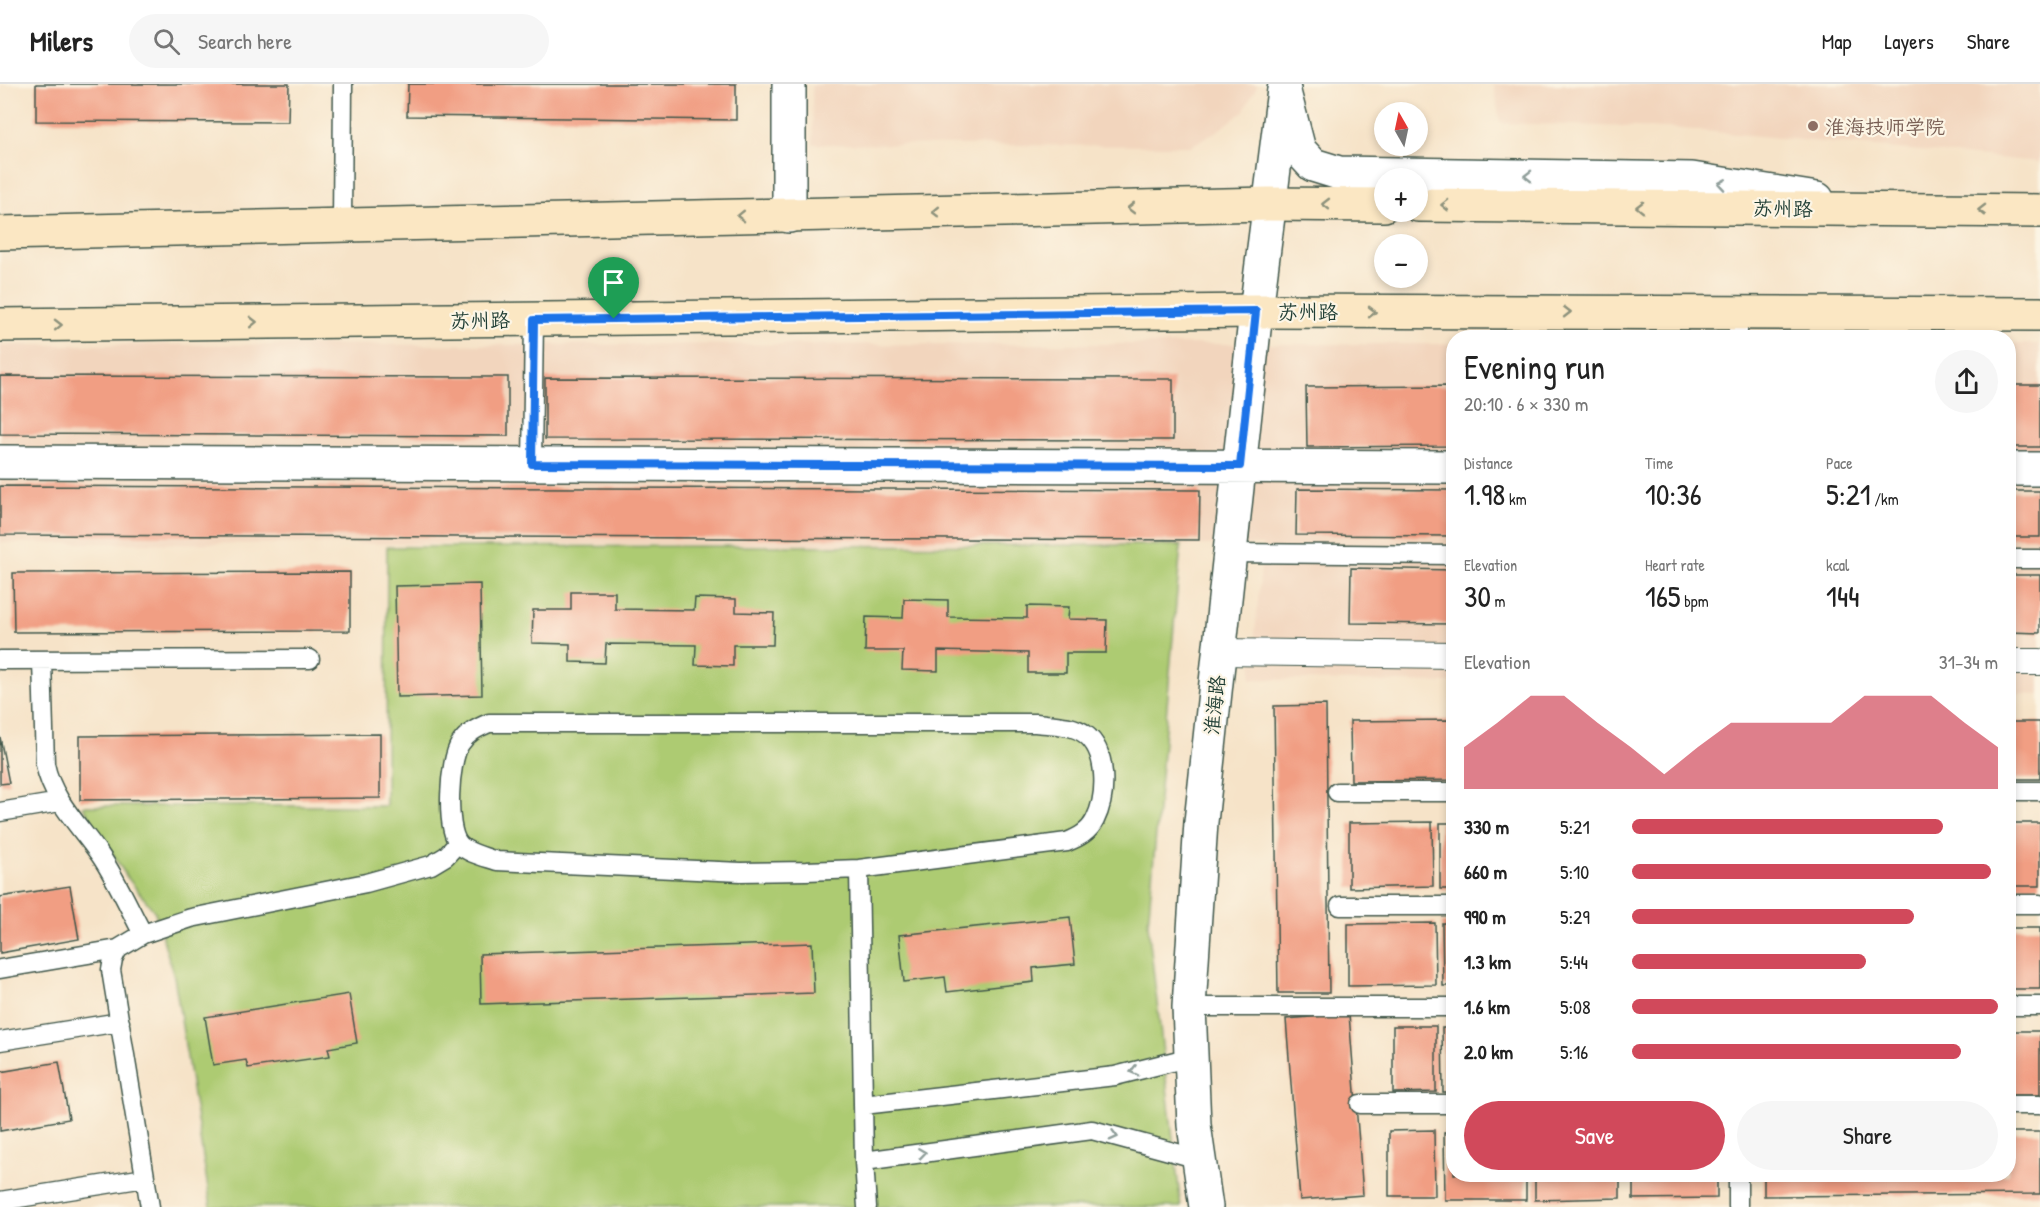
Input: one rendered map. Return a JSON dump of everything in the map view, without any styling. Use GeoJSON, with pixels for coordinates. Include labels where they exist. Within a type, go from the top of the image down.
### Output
{"type":"FeatureCollection","features":[{"type":"Feature","properties":{"kind":"main road"},"geometry":{"type":"LineString","coordinates":[[0,234],[1268,204],[1374,205]]}},
{"type":"Feature","properties":{"kind":"main road","name":"苏州路"},"geometry":{"type":"LineString","coordinates":[[1428,205],[2040,211]]}},
{"type":"Feature","properties":{"kind":"main road","name":"苏州路"},"geometry":{"type":"LineString","coordinates":[[0,325],[1256,311],[1738,325],[2040,314]]}},
{"type":"Feature","properties":{"kind":"street"},"geometry":{"type":"LineString","coordinates":[[789,84],[789,216]]}},
{"type":"Feature","properties":{"kind":"street"},"geometry":{"type":"LineString","coordinates":[[1285,88],[1299,150],[1314,165],[1339,173],[1692,179],[1884,209]]}},
{"type":"Feature","properties":{"kind":"street","name":"淮海路"},"geometry":{"type":"LineString","coordinates":[[1206,1207],[1194,1125],[1189,1007],[1201,822],[1268,204],[1285,88]]}},
{"type":"Feature","properties":{"kind":"street"},"geometry":{"type":"LineString","coordinates":[[0,462],[1446,467]]}},
{"type":"Feature","properties":{"kind":"street"},"geometry":{"type":"LineString","coordinates":[[2016,469],[2040,469]]}},
{"type":"Feature","properties":{"kind":"street"},"geometry":{"type":"LineString","coordinates":[[1220,652],[1446,655]]}},
{"type":"Feature","properties":{"kind":"street"},"geometry":{"type":"LineString","coordinates":[[2016,662],[2040,662]]}},
{"type":"Feature","properties":{"kind":"lane"},"geometry":{"type":"LineString","coordinates":[[342,225],[343,84]]}},
{"type":"Feature","properties":{"kind":"lane"},"geometry":{"type":"LineString","coordinates":[[532,464],[534,320]]}},
{"type":"Feature","properties":{"kind":"lane"},"geometry":{"type":"LineString","coordinates":[[1230,553],[1446,555]]}},
{"type":"Feature","properties":{"kind":"lane"},"geometry":{"type":"LineString","coordinates":[[2016,559],[2040,559]]}},
{"type":"Feature","properties":{"kind":"lane"},"geometry":{"type":"LineString","coordinates":[[0,660],[310,659]]}},
{"type":"Feature","properties":{"kind":"lane"},"geometry":{"type":"LineString","coordinates":[[42,660],[45,764],[48,780],[60,802],[101,857],[143,934]]}},
{"type":"Feature","properties":{"kind":"lane"},"geometry":{"type":"LineString","coordinates":[[489,723],[1036,723],[1065,727],[1084,733],[1096,747],[1103,781],[1101,803],[1095,821],[1083,835],[1067,842],[859,869],[741,873],[496,861],[477,854],[458,843],[452,827],[449,799],[455,753],[468,734],[489,723]]}},
{"type":"Feature","properties":{"kind":"lane"},"geometry":{"type":"LineString","coordinates":[[2016,791],[2040,791]]}},
{"type":"Feature","properties":{"kind":"lane"},"geometry":{"type":"LineString","coordinates":[[1337,792],[1446,792]]}},
{"type":"Feature","properties":{"kind":"lane"},"geometry":{"type":"LineString","coordinates":[[0,812],[60,802]]}},
{"type":"Feature","properties":{"kind":"lane"},"geometry":{"type":"LineString","coordinates":[[0,969],[118,949],[143,934],[191,918],[366,883],[430,865],[446,856],[458,843]]}},
{"type":"Feature","properties":{"kind":"lane"},"geometry":{"type":"LineString","coordinates":[[859,869],[864,1161],[867,1207]]}},
{"type":"Feature","properties":{"kind":"lane"},"geometry":{"type":"LineString","coordinates":[[2016,904],[2040,904]]}},
{"type":"Feature","properties":{"kind":"lane"},"geometry":{"type":"LineString","coordinates":[[1340,906],[1446,906]]}},
{"type":"Feature","properties":{"kind":"lane"},"geometry":{"type":"LineString","coordinates":[[118,949],[113,958],[111,970],[150,1207]]}},
{"type":"Feature","properties":{"kind":"lane"},"geometry":{"type":"LineString","coordinates":[[2016,1006],[2040,1006]]}},
{"type":"Feature","properties":{"kind":"lane"},"geometry":{"type":"LineString","coordinates":[[1189,1007],[1446,1007]]}},
{"type":"Feature","properties":{"kind":"lane"},"geometry":{"type":"LineString","coordinates":[[0,1041],[120,1022]]}},
{"type":"Feature","properties":{"kind":"lane"},"geometry":{"type":"LineString","coordinates":[[863,1105],[1115,1076],[1191,1056]]}},
{"type":"Feature","properties":{"kind":"lane"},"geometry":{"type":"LineString","coordinates":[[1360,1104],[1446,1104]]}},
{"type":"Feature","properties":{"kind":"lane"},"geometry":{"type":"LineString","coordinates":[[2016,1105],[2040,1105]]}},
{"type":"Feature","properties":{"kind":"lane"},"geometry":{"type":"LineString","coordinates":[[864,1161],[1092,1130],[1199,1160]]}},
{"type":"Feature","properties":{"kind":"lane"},"geometry":{"type":"LineString","coordinates":[[0,1201],[145,1178]]}},
{"type":"Feature","properties":{"kind":"lane"},"geometry":{"type":"LineString","coordinates":[[1738,1182],[1738,1207]]}},
{"type":"Feature","properties":{"kind":"shaded area"},"geometry":{"type":"Polygon","coordinates":[[[812,84],[1258,84],[1243,112],[1191,146],[813,144],[812,84]]]}},
{"type":"Feature","properties":{"kind":"shaded area","name":"淮海技师学院"},"geometry":{"type":"Polygon","coordinates":[[[1494,84],[2040,84],[2040,162],[1671,128],[1500,123],[1494,84]]]}},
{"type":"Feature","properties":{"kind":"shaded area"},"geometry":{"type":"Polygon","coordinates":[[[1446,344],[1446,683],[1251,679],[1263,545],[0,543],[0,345],[1446,344]]]}},
{"type":"Feature","properties":{"kind":"shaded area"},"geometry":{"type":"Polygon","coordinates":[[[2016,344],[2040,344],[2040,695],[2016,694],[2016,344]]]}},
{"type":"Feature","properties":{"kind":"green space"},"geometry":{"type":"Polygon","coordinates":[[[1181,545],[1148,925],[1181,1207],[211,1207],[174,976],[155,912],[127,877],[83,806],[386,806],[387,547],[1181,545]]]}},
{"type":"Feature","properties":{"kind":"building"},"geometry":{"type":"Polygon","coordinates":[[[36,84],[289,84],[288,122],[36,121],[36,84]]]}},
{"type":"Feature","properties":{"kind":"building"},"geometry":{"type":"Polygon","coordinates":[[[408,84],[736,84],[736,120],[407,116],[408,84]]]}},
{"type":"Feature","properties":{"kind":"building"},"geometry":{"type":"Polygon","coordinates":[[[0,376],[508,377],[508,436],[0,434],[0,376]]]}},
{"type":"Feature","properties":{"kind":"building"},"geometry":{"type":"Polygon","coordinates":[[[545,378],[1173,379],[1173,440],[545,439],[545,378]]]}},
{"type":"Feature","properties":{"kind":"building"},"geometry":{"type":"Polygon","coordinates":[[[2016,385],[2040,385],[2040,447],[2016,447],[2016,385]]]}},
{"type":"Feature","properties":{"kind":"building"},"geometry":{"type":"Polygon","coordinates":[[[1446,386],[1446,446],[1307,447],[1306,387],[1446,386]]]}},
{"type":"Feature","properties":{"kind":"building"},"geometry":{"type":"Polygon","coordinates":[[[0,486],[1200,490],[1199,540],[0,535],[0,486]]]}},
{"type":"Feature","properties":{"kind":"building"},"geometry":{"type":"Polygon","coordinates":[[[1297,489],[1446,490],[1446,536],[1296,535],[1297,489]]]}},
{"type":"Feature","properties":{"kind":"building"},"geometry":{"type":"Polygon","coordinates":[[[2016,491],[2040,491],[2040,537],[2016,537],[2016,491]]]}},
{"type":"Feature","properties":{"kind":"building"},"geometry":{"type":"Polygon","coordinates":[[[1351,568],[1446,570],[1446,624],[1350,623],[1351,568]]]}},
{"type":"Feature","properties":{"kind":"building"},"geometry":{"type":"Polygon","coordinates":[[[350,572],[350,631],[14,632],[13,573],[350,572]]]}},
{"type":"Feature","properties":{"kind":"building"},"geometry":{"type":"Polygon","coordinates":[[[2016,575],[2040,575],[2040,633],[2016,632],[2016,575]]]}},
{"type":"Feature","properties":{"kind":"building"},"geometry":{"type":"Polygon","coordinates":[[[480,584],[482,695],[397,697],[395,586],[480,584]]]}},
{"type":"Feature","properties":{"kind":"building"},"geometry":{"type":"Polygon","coordinates":[[[571,592],[615,592],[615,609],[694,610],[695,598],[736,599],[736,612],[774,613],[773,645],[733,645],[733,666],[695,665],[696,645],[606,644],[605,663],[570,662],[570,644],[532,643],[533,610],[571,610],[571,592]]]}},
{"type":"Feature","properties":{"kind":"building"},"geometry":{"type":"Polygon","coordinates":[[[904,599],[948,600],[948,617],[1027,618],[1027,606],[1069,607],[1068,619],[1107,620],[1106,653],[1066,653],[1066,673],[1028,673],[1028,653],[938,651],[938,671],[902,670],[903,651],[865,651],[866,617],[903,618],[904,599]]]}},
{"type":"Feature","properties":{"kind":"building"},"geometry":{"type":"Polygon","coordinates":[[[1326,705],[1329,993],[1278,993],[1274,706],[1326,705]]]}},
{"type":"Feature","properties":{"kind":"building"},"geometry":{"type":"Polygon","coordinates":[[[1446,720],[1446,780],[1351,781],[1350,721],[1446,720]]]}},
{"type":"Feature","properties":{"kind":"building"},"geometry":{"type":"Polygon","coordinates":[[[2016,722],[2040,722],[2040,779],[2016,779],[2016,722]]]}},
{"type":"Feature","properties":{"kind":"building"},"geometry":{"type":"Polygon","coordinates":[[[380,734],[380,798],[80,800],[80,736],[380,734]]]}},
{"type":"Feature","properties":{"kind":"building"},"geometry":{"type":"Polygon","coordinates":[[[0,737],[9,783],[0,784],[0,737]]]}},
{"type":"Feature","properties":{"kind":"building"},"geometry":{"type":"Polygon","coordinates":[[[1432,822],[1433,886],[1349,888],[1349,823],[1432,822]]]}},
{"type":"Feature","properties":{"kind":"building"},"geometry":{"type":"Polygon","coordinates":[[[1440,823],[1446,823],[1446,889],[1440,889],[1440,823]]]}},
{"type":"Feature","properties":{"kind":"building"},"geometry":{"type":"Polygon","coordinates":[[[2016,823],[2040,823],[2040,886],[2016,886],[2016,823]]]}},
{"type":"Feature","properties":{"kind":"building"},"geometry":{"type":"Polygon","coordinates":[[[70,886],[79,939],[0,953],[0,897],[70,886]]]}},
{"type":"Feature","properties":{"kind":"building"},"geometry":{"type":"Polygon","coordinates":[[[1070,917],[1075,964],[1033,968],[1034,982],[947,992],[945,977],[904,982],[899,935],[1070,917]]]}},
{"type":"Feature","properties":{"kind":"building"},"geometry":{"type":"Polygon","coordinates":[[[1435,923],[1436,985],[1348,986],[1348,924],[1435,923]]]}},
{"type":"Feature","properties":{"kind":"building"},"geometry":{"type":"Polygon","coordinates":[[[1442,923],[1446,923],[1446,986],[1443,986],[1442,923]]]}},
{"type":"Feature","properties":{"kind":"building"},"geometry":{"type":"Polygon","coordinates":[[[2016,928],[2040,928],[2040,989],[2016,989],[2016,928]]]}},
{"type":"Feature","properties":{"kind":"building"},"geometry":{"type":"Polygon","coordinates":[[[812,943],[814,993],[481,1004],[480,954],[812,943]]]}},
{"type":"Feature","properties":{"kind":"building"},"geometry":{"type":"Polygon","coordinates":[[[349,994],[357,1043],[328,1048],[330,1056],[248,1068],[246,1060],[213,1065],[205,1017],[349,994]]]}},
{"type":"Feature","properties":{"kind":"building"},"geometry":{"type":"Polygon","coordinates":[[[1349,1014],[1363,1195],[1300,1200],[1286,1019],[1349,1014]]]}},
{"type":"Feature","properties":{"kind":"building"},"geometry":{"type":"Polygon","coordinates":[[[1393,1026],[1436,1026],[1436,1092],[1393,1093],[1393,1026]]]}},
{"type":"Feature","properties":{"kind":"building"},"geometry":{"type":"Polygon","coordinates":[[[1442,1028],[1446,1028],[1446,1092],[1443,1092],[1442,1028]]]}},
{"type":"Feature","properties":{"kind":"building"},"geometry":{"type":"Polygon","coordinates":[[[2016,1031],[2040,1031],[2040,1095],[2016,1095],[2016,1031]]]}},
{"type":"Feature","properties":{"kind":"building"},"geometry":{"type":"Polygon","coordinates":[[[59,1062],[69,1119],[0,1131],[0,1072],[59,1062]]]}},
{"type":"Feature","properties":{"kind":"building"},"geometry":{"type":"Polygon","coordinates":[[[1434,1130],[1435,1196],[1389,1196],[1389,1131],[1434,1130]]]}},
{"type":"Feature","properties":{"kind":"building"},"geometry":{"type":"Polygon","coordinates":[[[1444,1132],[1446,1132],[1446,1182],[1526,1182],[1526,1200],[1445,1200],[1444,1132]]]}},
{"type":"Feature","properties":{"kind":"building"},"geometry":{"type":"Polygon","coordinates":[[[2016,1132],[2040,1132],[2040,1194],[1764,1196],[1764,1182],[2016,1182],[2016,1132]]]}},
{"type":"Feature","properties":{"kind":"building"},"geometry":{"type":"Polygon","coordinates":[[[1535,1182],[1620,1182],[1620,1198],[1535,1200],[1535,1182]]]}},
{"type":"Feature","properties":{"kind":"building"},"geometry":{"type":"Polygon","coordinates":[[[1633,1182],[1717,1182],[1717,1198],[1633,1199],[1633,1182]]]}},
{"type":"Feature","properties":{"kind":"place","name":"淮海技师学院"},"geometry":{"type":"Point","coordinates":[1813,126]}},
{"type":"Feature","properties":{"kind":"route"},"geometry":{"type":"LineString","coordinates":[[1256,311],[1240,466],[532,464],[534,320],[614,319],[1256,311]]}}]}
